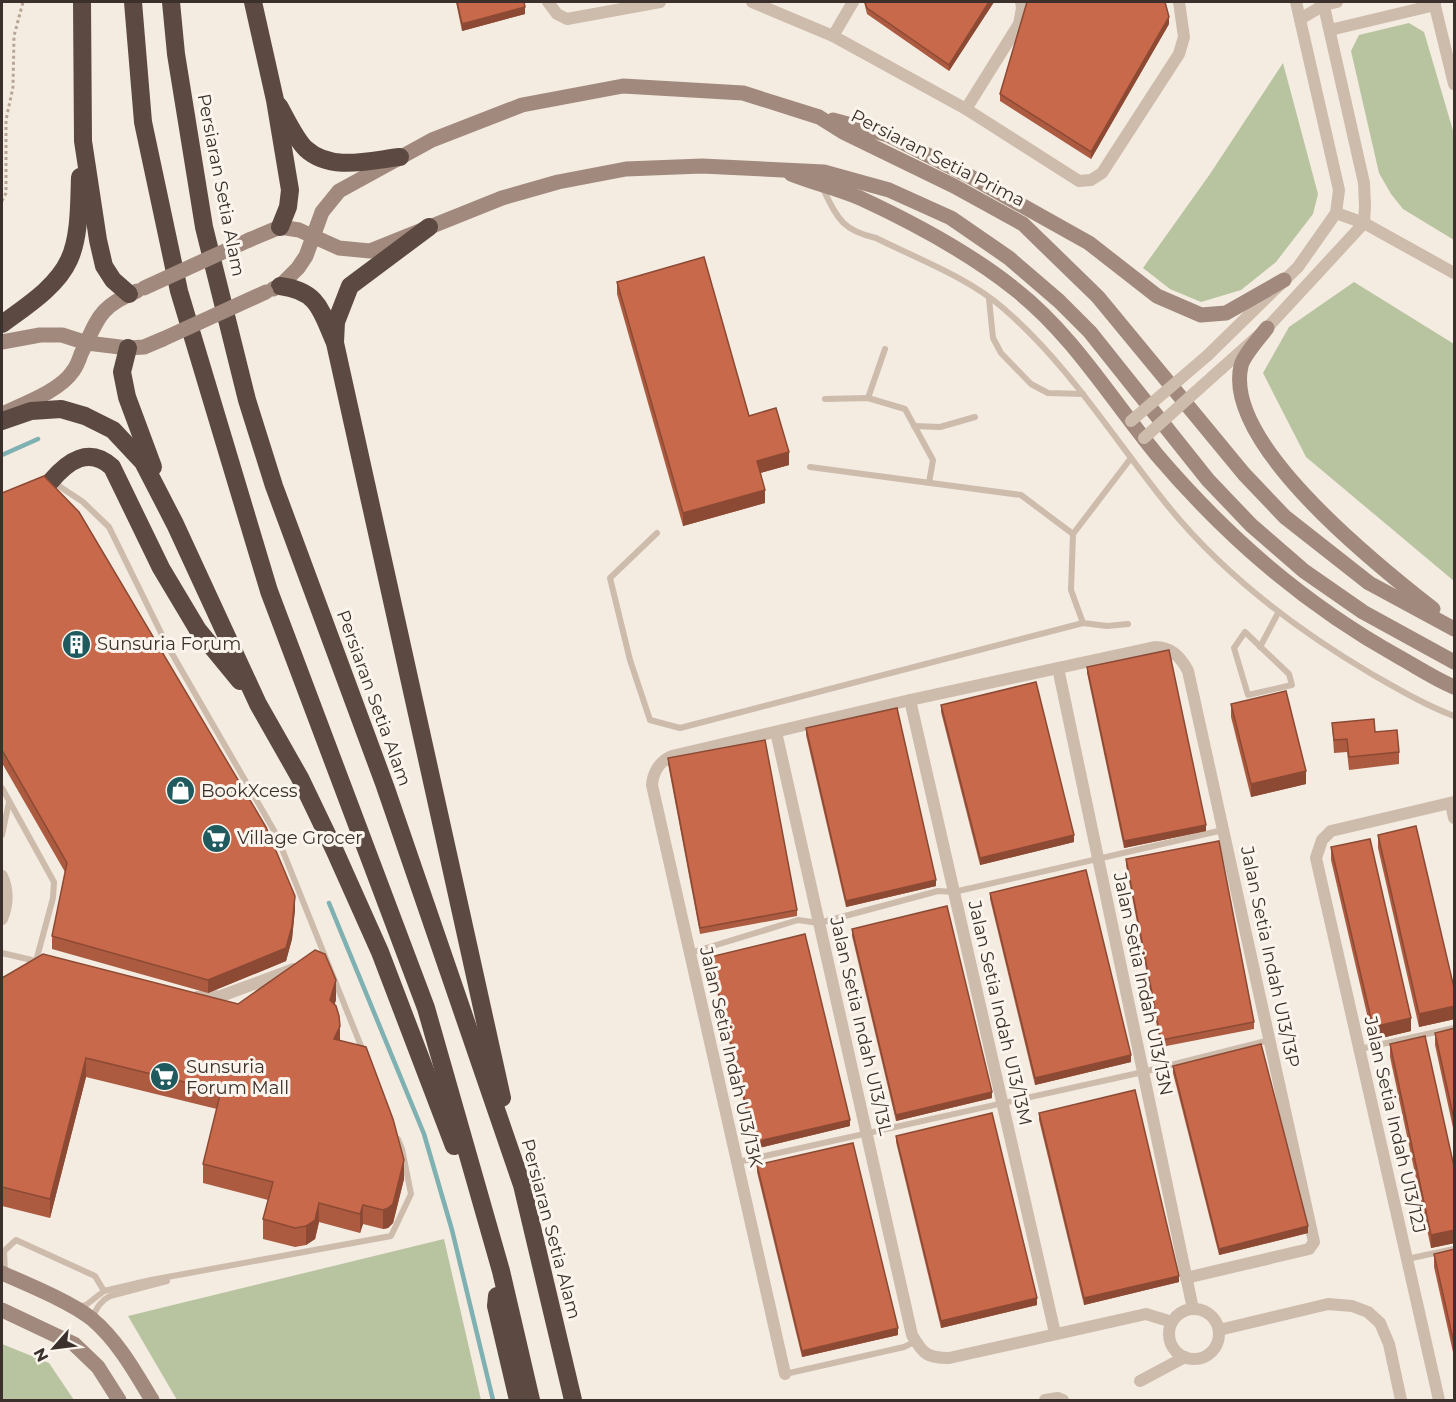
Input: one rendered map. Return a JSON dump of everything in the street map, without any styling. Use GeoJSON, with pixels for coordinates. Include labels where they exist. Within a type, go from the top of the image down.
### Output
{"type":"FeatureCollection","features":[{"type":"Feature","properties":{"kind":"highway"},"geometry":{"type":"LineString","coordinates":[[2,324],[48,289],[69,260],[77,229],[83,141],[81,2]]}},
{"type":"Feature","properties":{"kind":"highway"},"geometry":{"type":"LineString","coordinates":[[133,2],[143,122],[179,291],[269,591],[426,1008],[501,1271],[531,1401]]}},
{"type":"Feature","properties":{"kind":"highway","name":"Persiaran Setia Alam"},"geometry":{"type":"LineString","coordinates":[[171,2],[176,54],[204,227],[247,400],[274,486],[385,786],[522,1185],[573,1401]]}},
{"type":"Feature","properties":{"kind":"highway"},"geometry":{"type":"LineString","coordinates":[[253,2],[275,100],[290,190],[288,207],[280,227]]}},
{"type":"Feature","properties":{"kind":"highway"},"geometry":{"type":"LineString","coordinates":[[275,100],[306,149],[323,160],[339,163],[400,157]]}},
{"type":"Feature","properties":{"kind":"highway"},"geometry":{"type":"LineString","coordinates":[[83,141],[104,266],[113,280],[136,291]]}},
{"type":"Feature","properties":{"kind":"highway"},"geometry":{"type":"LineString","coordinates":[[335,344],[336,322],[350,286],[429,227]]}},
{"type":"Feature","properties":{"kind":"highway"},"geometry":{"type":"LineString","coordinates":[[273,289],[296,288],[306,292],[318,306],[335,344],[522,1185]]}},
{"type":"Feature","properties":{"kind":"highway"},"geometry":{"type":"LineString","coordinates":[[128,348],[122,372],[127,397],[175,524]]}},
{"type":"Feature","properties":{"kind":"highway"},"geometry":{"type":"LineString","coordinates":[[2,421],[31,411],[62,409],[85,416],[113,430],[143,462],[175,524],[258,704],[300,778],[380,952],[501,1271],[496,1306],[518,1401]]}},
{"type":"Feature","properties":{"kind":"highway"},"geometry":{"type":"LineString","coordinates":[[46,481],[77,459],[93,457],[104,460],[112,467],[161,568],[198,630],[258,704]]}},
{"type":"Feature","properties":{"kind":"street"},"geometry":{"type":"LineString","coordinates":[[548,2],[557,14],[567,19],[660,2]]}},
{"type":"Feature","properties":{"kind":"street"},"geometry":{"type":"LineString","coordinates":[[752,2],[833,36],[966,109],[1079,181],[1091,180],[1102,173],[1179,54],[1184,38],[1179,2]]}},
{"type":"Feature","properties":{"kind":"street"},"geometry":{"type":"LineString","coordinates":[[833,36],[853,2]]}},
{"type":"Feature","properties":{"kind":"street"},"geometry":{"type":"LineString","coordinates":[[966,109],[1018,24],[1022,8],[1021,2]]}},
{"type":"Feature","properties":{"kind":"street"},"geometry":{"type":"LineString","coordinates":[[1131,421],[1208,355],[1298,267],[1336,213],[1339,190],[1296,2]]}},
{"type":"Feature","properties":{"kind":"street"},"geometry":{"type":"LineString","coordinates":[[1144,438],[1267,328],[1364,223],[1364,183],[1330,30],[1328,2],[1300,18]]}},
{"type":"Feature","properties":{"kind":"street"},"geometry":{"type":"LineString","coordinates":[[1330,30],[1435,3],[1455,84]]}},
{"type":"Feature","properties":{"kind":"street","name":"Persiaran Setia Prima"},"geometry":{"type":"LineString","coordinates":[[273,289],[302,262],[322,212],[339,191],[432,140],[522,105],[623,86],[743,93],[819,117],[843,132],[954,186],[1023,224],[1098,297],[1244,474],[1285,517],[1369,583],[1455,627]]}},
{"type":"Feature","properties":{"kind":"street"},"geometry":{"type":"LineString","coordinates":[[819,117],[888,135],[971,177],[1089,243],[1157,296],[1201,315],[1226,313],[1284,280]]}},
{"type":"Feature","properties":{"kind":"street"},"geometry":{"type":"LineString","coordinates":[[2,414],[44,394],[63,382],[73,371],[99,314],[114,301],[280,227],[299,230],[339,248],[370,251],[502,198],[558,182],[626,169],[702,166],[824,172],[889,190],[951,218],[1009,258],[1059,301],[1090,332],[1181,447],[1251,525],[1304,571],[1363,612],[1455,662]]}},
{"type":"Feature","properties":{"kind":"street"},"geometry":{"type":"LineString","coordinates":[[778,170],[858,198],[912,224],[967,254],[1017,291],[1069,342],[1144,438],[1207,512],[1291,587],[1331,616],[1374,643],[1455,687]]}},
{"type":"Feature","properties":{"kind":"street"},"geometry":{"type":"LineString","coordinates":[[1336,213],[1364,223],[1455,273]]}},
{"type":"Feature","properties":{"kind":"street"},"geometry":{"type":"LineString","coordinates":[[2,342],[40,334],[62,335],[87,343],[128,348],[144,347],[273,289]]}},
{"type":"Feature","properties":{"kind":"street"},"geometry":{"type":"LineString","coordinates":[[1267,328],[1241,364],[1241,388],[1250,421],[1274,459],[1301,491],[1371,560],[1455,627]]}},
{"type":"Feature","properties":{"kind":"street","name":"Jalan Setia Indah U13/13P"},"geometry":{"type":"LineString","coordinates":[[1058,668],[1163,647],[1180,658],[1188,671],[1314,1242],[1309,1249],[1186,1278]]}},
{"type":"Feature","properties":{"kind":"street"},"geometry":{"type":"LineString","coordinates":[[776,732],[1058,668]]}},
{"type":"Feature","properties":{"kind":"street","name":"Jalan Setia Indah U13/13N"},"geometry":{"type":"LineString","coordinates":[[1058,668],[1193,1309]]}},
{"type":"Feature","properties":{"kind":"street","name":"Jalan Setia Indah U13/13M"},"geometry":{"type":"LineString","coordinates":[[910,700],[1055,1333]]}},
{"type":"Feature","properties":{"kind":"street","name":"Jalan Setia Indah U13/13K"},"geometry":{"type":"LineString","coordinates":[[776,732],[664,759],[652,776],[651,785],[785,1374]]}},
{"type":"Feature","properties":{"kind":"street","name":"Jalan Setia Indah U13/13L"},"geometry":{"type":"LineString","coordinates":[[776,732],[911,1328],[916,1341]]}},
{"type":"Feature","properties":{"kind":"street"},"geometry":{"type":"LineString","coordinates":[[1453,803],[1455,818]]}},
{"type":"Feature","properties":{"kind":"street","name":"Jalan Setia Indah U13/12J"},"geometry":{"type":"LineString","coordinates":[[1439,1401],[1316,858],[1322,840],[1330,831],[1453,803]]}},
{"type":"Feature","properties":{"kind":"street"},"geometry":{"type":"LineString","coordinates":[[2,876],[8,891],[2,919]]}},
{"type":"Feature","properties":{"kind":"street"},"geometry":{"type":"LineString","coordinates":[[179,993],[201,998],[221,996],[317,960]]}},
{"type":"Feature","properties":{"kind":"street"},"geometry":{"type":"LineString","coordinates":[[3,1273],[92,1319],[124,1354],[152,1401]]}},
{"type":"Feature","properties":{"kind":"street"},"geometry":{"type":"LineString","coordinates":[[1218,1330],[1328,1304],[1352,1306],[1368,1312],[1380,1323],[1389,1344],[1401,1401]]}},
{"type":"Feature","properties":{"kind":"street"},"geometry":{"type":"LineString","coordinates":[[2,1310],[74,1344],[98,1367],[119,1401]]}},
{"type":"Feature","properties":{"kind":"street"},"geometry":{"type":"LineString","coordinates":[[1140,1381],[1185,1357],[1202,1357],[1215,1347],[1218,1330],[1207,1312],[1184,1310],[1172,1322],[1169,1330],[1172,1346],[1185,1357]]}},
{"type":"Feature","properties":{"kind":"street"},"geometry":{"type":"LineString","coordinates":[[916,1341],[933,1358],[949,1358],[1146,1314],[1172,1322]]}},
{"type":"Feature","properties":{"kind":"street"},"geometry":{"type":"LineString","coordinates":[[1045,1401],[1058,1398],[1063,1401]]}},
{"type":"Feature","properties":{"kind":"lane"},"geometry":{"type":"LineString","coordinates":[[822,186],[845,227],[860,235],[876,238],[965,283],[1000,306],[1041,343],[1083,394],[1169,508],[1248,589],[1278,613],[1367,671],[1426,705],[1455,716]]}},
{"type":"Feature","properties":{"kind":"lane"},"geometry":{"type":"LineString","coordinates":[[989,299],[993,338],[1001,353],[1031,384],[1048,393],[1083,394]]}},
{"type":"Feature","properties":{"kind":"lane"},"geometry":{"type":"LineString","coordinates":[[867,398],[885,349]]}},
{"type":"Feature","properties":{"kind":"lane"},"geometry":{"type":"LineString","coordinates":[[825,399],[867,398],[905,409],[933,460],[929,483]]}},
{"type":"Feature","properties":{"kind":"lane"},"geometry":{"type":"LineString","coordinates":[[915,426],[940,427],[975,417]]}},
{"type":"Feature","properties":{"kind":"lane"},"geometry":{"type":"LineString","coordinates":[[1083,623],[1071,590],[1073,534],[1131,458]]}},
{"type":"Feature","properties":{"kind":"lane"},"geometry":{"type":"LineString","coordinates":[[810,467],[1021,495],[1073,534]]}},
{"type":"Feature","properties":{"kind":"lane"},"geometry":{"type":"LineString","coordinates":[[46,481],[83,502],[109,527],[167,645],[276,834],[317,960],[364,1053]]}},
{"type":"Feature","properties":{"kind":"lane"},"geometry":{"type":"LineString","coordinates":[[657,533],[610,578],[630,660],[650,720],[681,728],[1083,623],[1107,626],[1128,624]]}},
{"type":"Feature","properties":{"kind":"lane"},"geometry":{"type":"LineString","coordinates":[[1260,647],[1278,613]]}},
{"type":"Feature","properties":{"kind":"lane"},"geometry":{"type":"LineString","coordinates":[[1245,632],[1260,647],[1289,674],[1292,685],[1248,695],[1234,648],[1245,632]]}},
{"type":"Feature","properties":{"kind":"lane"},"geometry":{"type":"LineString","coordinates":[[2,788],[50,871],[54,882],[53,898],[37,963],[2,953]]}},
{"type":"Feature","properties":{"kind":"lane"},"geometry":{"type":"LineString","coordinates":[[2,835],[9,802]]}},
{"type":"Feature","properties":{"kind":"lane"},"geometry":{"type":"LineString","coordinates":[[690,953],[798,920],[819,923],[938,891],[954,892],[1223,830]]}},
{"type":"Feature","properties":{"kind":"lane"},"geometry":{"type":"LineString","coordinates":[[1360,1049],[1455,1028]]}},
{"type":"Feature","properties":{"kind":"lane"},"geometry":{"type":"LineString","coordinates":[[737,1163],[1143,1072],[1270,1040]]}},
{"type":"Feature","properties":{"kind":"lane"},"geometry":{"type":"LineString","coordinates":[[74,1308],[86,1305],[104,1291],[151,1280],[391,1236],[411,1194],[402,1149],[393,1128]]}},
{"type":"Feature","properties":{"kind":"lane"},"geometry":{"type":"LineString","coordinates":[[3,1273],[4,1251],[16,1240],[95,1276],[104,1291]]}},
{"type":"Feature","properties":{"kind":"lane"},"geometry":{"type":"LineString","coordinates":[[1407,1258],[1455,1249]]}},
{"type":"Feature","properties":{"kind":"lane"},"geometry":{"type":"LineString","coordinates":[[92,1319],[103,1299],[153,1286],[179,1276]]}},
{"type":"Feature","properties":{"kind":"lane"},"geometry":{"type":"LineString","coordinates":[[785,1374],[904,1347],[916,1341]]}},
{"type":"Feature","properties":{"kind":"path"},"geometry":{"type":"LineString","coordinates":[[2,201],[6,192],[6,120],[13,87],[14,36],[23,2]]}},
{"type":"Feature","properties":{"kind":"green space"},"geometry":{"type":"Polygon","coordinates":[[[1409,23],[1424,32],[1454,134],[1454,240],[1403,209],[1379,173],[1351,51],[1359,35],[1409,23]]]}},
{"type":"Feature","properties":{"kind":"green space"},"geometry":{"type":"Polygon","coordinates":[[[1283,63],[1318,194],[1313,214],[1276,262],[1241,290],[1201,302],[1170,289],[1143,268],[1210,174],[1283,63]]]}},
{"type":"Feature","properties":{"kind":"green space"},"geometry":{"type":"Polygon","coordinates":[[[1354,282],[1454,344],[1454,581],[1306,457],[1263,373],[1289,327],[1354,282]]]}},
{"type":"Feature","properties":{"kind":"green space"},"geometry":{"type":"Polygon","coordinates":[[[444,1239],[481,1400],[177,1400],[128,1316],[444,1239]]]}},
{"type":"Feature","properties":{"kind":"green space"},"geometry":{"type":"Polygon","coordinates":[[[2,1344],[49,1363],[74,1400],[2,1400],[2,1344]]]}},
{"type":"Feature","properties":{"kind":"building"},"geometry":{"type":"Polygon","coordinates":[[[457,2],[524,2],[525,7],[462,24],[457,2]]]}},
{"type":"Feature","properties":{"kind":"building"},"geometry":{"type":"Polygon","coordinates":[[[865,2],[989,2],[949,65],[867,8],[865,2]]]}},
{"type":"Feature","properties":{"kind":"building"},"geometry":{"type":"Polygon","coordinates":[[[1027,2],[1165,2],[1169,17],[1091,152],[1000,94],[1027,2]]]}},
{"type":"Feature","properties":{"kind":"building"},"geometry":{"type":"Polygon","coordinates":[[[704,257],[749,416],[776,408],[789,452],[757,461],[765,490],[683,513],[617,282],[704,257]]]}},
{"type":"Feature","properties":{"kind":"building","name":"Sunsuria Forum"},"geometry":{"type":"Polygon","coordinates":[[[44,476],[79,512],[266,827],[295,896],[292,926],[286,948],[208,980],[52,936],[67,863],[2,750],[2,493],[44,476]]]}},
{"type":"Feature","properties":{"kind":"building"},"geometry":{"type":"Polygon","coordinates":[[[1169,650],[1206,825],[1124,841],[1087,667],[1169,650]]]}},
{"type":"Feature","properties":{"kind":"building"},"geometry":{"type":"Polygon","coordinates":[[[1036,682],[1074,835],[980,858],[941,705],[1036,682]]]}},
{"type":"Feature","properties":{"kind":"building"},"geometry":{"type":"Polygon","coordinates":[[[1286,691],[1306,771],[1251,784],[1231,704],[1286,691]]]}},
{"type":"Feature","properties":{"kind":"building"},"geometry":{"type":"Polygon","coordinates":[[[897,708],[936,880],[846,901],[806,728],[897,708]]]}},
{"type":"Feature","properties":{"kind":"building"},"geometry":{"type":"Polygon","coordinates":[[[1374,719],[1375,732],[1397,730],[1399,752],[1349,757],[1347,739],[1334,740],[1332,723],[1374,719]]]}},
{"type":"Feature","properties":{"kind":"building"},"geometry":{"type":"Polygon","coordinates":[[[765,740],[797,910],[700,928],[668,758],[765,740]]]}},
{"type":"Feature","properties":{"kind":"building"},"geometry":{"type":"Polygon","coordinates":[[[1416,826],[1455,992],[1455,1006],[1419,1014],[1378,835],[1416,826]]]}},
{"type":"Feature","properties":{"kind":"building"},"geometry":{"type":"Polygon","coordinates":[[[1370,839],[1411,1018],[1373,1027],[1331,847],[1370,839]]]}},
{"type":"Feature","properties":{"kind":"building"},"geometry":{"type":"Polygon","coordinates":[[[1219,841],[1254,1022],[1161,1040],[1126,859],[1219,841]]]}},
{"type":"Feature","properties":{"kind":"building"},"geometry":{"type":"Polygon","coordinates":[[[1086,870],[1131,1055],[1035,1078],[990,893],[1086,870]]]}},
{"type":"Feature","properties":{"kind":"building"},"geometry":{"type":"Polygon","coordinates":[[[947,906],[992,1092],[896,1115],[852,929],[947,906]]]}},
{"type":"Feature","properties":{"kind":"building"},"geometry":{"type":"Polygon","coordinates":[[[805,934],[850,1120],[755,1142],[710,957],[805,934]]]}},
{"type":"Feature","properties":{"kind":"building"},"geometry":{"type":"Polygon","coordinates":[[[315,950],[325,954],[336,980],[330,1000],[336,1006],[340,1026],[334,1039],[366,1047],[393,1119],[404,1160],[393,1204],[388,1208],[383,1210],[363,1205],[360,1214],[319,1203],[315,1220],[306,1226],[295,1228],[263,1219],[273,1182],[203,1164],[221,1091],[86,1058],[50,1199],[2,1187],[2,978],[43,954],[238,1004],[315,950]]]}},
{"type":"Feature","properties":{"kind":"building"},"geometry":{"type":"Polygon","coordinates":[[[1455,1028],[1455,1124],[1435,1033],[1455,1028]]]}},
{"type":"Feature","properties":{"kind":"building"},"geometry":{"type":"Polygon","coordinates":[[[1425,1036],[1455,1171],[1455,1230],[1431,1235],[1390,1044],[1425,1036]]]}},
{"type":"Feature","properties":{"kind":"building"},"geometry":{"type":"Polygon","coordinates":[[[1261,1044],[1308,1226],[1219,1249],[1173,1066],[1261,1044]]]}},
{"type":"Feature","properties":{"kind":"building"},"geometry":{"type":"Polygon","coordinates":[[[1135,1090],[1179,1276],[1084,1298],[1039,1113],[1135,1090]]]}},
{"type":"Feature","properties":{"kind":"building"},"geometry":{"type":"Polygon","coordinates":[[[992,1113],[1037,1298],[941,1321],[896,1136],[992,1113]]]}},
{"type":"Feature","properties":{"kind":"building"},"geometry":{"type":"Polygon","coordinates":[[[853,1143],[898,1328],[802,1351],[757,1165],[853,1143]]]}},
{"type":"Feature","properties":{"kind":"building"},"geometry":{"type":"Polygon","coordinates":[[[1455,1249],[1455,1348],[1434,1254],[1455,1249]]]}},
{"type":"Feature","properties":{"kind":"waterway"},"geometry":{"type":"LineString","coordinates":[[2,455],[38,439]]}},
{"type":"Feature","properties":{"kind":"waterway"},"geometry":{"type":"LineString","coordinates":[[329,903],[424,1134],[452,1230],[493,1400]]}},
{"type":"Feature","properties":{"kind":"place","name":"Sunsuria Forum"},"geometry":{"type":"Point","coordinates":[76,644]}},
{"type":"Feature","properties":{"kind":"place","name":"BookXcess"},"geometry":{"type":"Point","coordinates":[180,791]}},
{"type":"Feature","properties":{"kind":"place","name":"Village Grocer"},"geometry":{"type":"Point","coordinates":[216,838]}},
{"type":"Feature","properties":{"kind":"place","name":"Sunsuria Forum Mall"},"geometry":{"type":"Point","coordinates":[165,1077]}}]}
